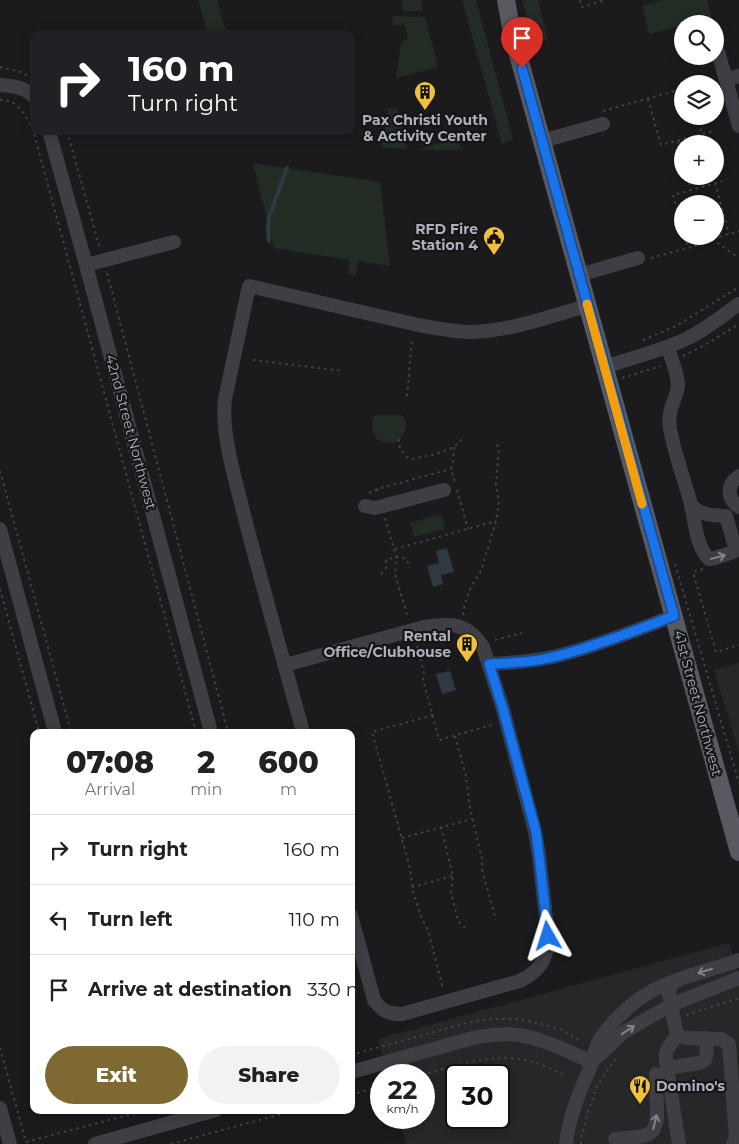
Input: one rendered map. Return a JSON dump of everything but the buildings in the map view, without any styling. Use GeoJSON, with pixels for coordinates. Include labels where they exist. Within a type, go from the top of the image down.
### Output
{"type":"FeatureCollection","features":[{"type":"Feature","properties":{"kind":"main road","name":"41st Street Northwest"},"geometry":{"type":"LineString","coordinates":[[496,0],[512,33]]}},
{"type":"Feature","properties":{"kind":"main road","name":"41st Street Northwest"},"geometry":{"type":"LineString","coordinates":[[506,0],[512,33],[739,852]]}},
{"type":"Feature","properties":{"kind":"street"},"geometry":{"type":"LineString","coordinates":[[723,65],[739,126]]}},
{"type":"Feature","properties":{"kind":"street"},"geometry":{"type":"LineString","coordinates":[[0,85],[15,86],[30,94]]}},
{"type":"Feature","properties":{"kind":"street"},"geometry":{"type":"LineString","coordinates":[[542,141],[602,118]]}},
{"type":"Feature","properties":{"kind":"street","name":"42nd Street Northwest"},"geometry":{"type":"LineString","coordinates":[[50,135],[210,729]]}},
{"type":"Feature","properties":{"kind":"street"},"geometry":{"type":"LineString","coordinates":[[86,265],[174,242]]}},
{"type":"Feature","properties":{"kind":"street"},"geometry":{"type":"LineString","coordinates":[[579,275],[638,258]]}},
{"type":"Feature","properties":{"kind":"street"},"geometry":{"type":"LineString","coordinates":[[302,729],[248,531],[225,428],[225,399],[249,286],[418,325],[472,332],[506,328],[587,306]]}},
{"type":"Feature","properties":{"kind":"street"},"geometry":{"type":"LineString","coordinates":[[604,366],[668,347],[688,338],[708,327],[739,304]]}},
{"type":"Feature","properties":{"kind":"street"},"geometry":{"type":"LineString","coordinates":[[668,347],[678,385],[670,411],[670,429],[692,506],[696,529],[702,549],[709,559],[735,550],[726,516]]}},
{"type":"Feature","properties":{"kind":"street"},"geometry":{"type":"LineString","coordinates":[[726,516],[737,505],[731,499],[729,488],[734,479],[739,476]]}},
{"type":"Feature","properties":{"kind":"street"},"geometry":{"type":"LineString","coordinates":[[366,500],[375,508],[444,490]]}},
{"type":"Feature","properties":{"kind":"street"},"geometry":{"type":"LineString","coordinates":[[692,506],[698,512],[726,516]]}},
{"type":"Feature","properties":{"kind":"street"},"geometry":{"type":"LineString","coordinates":[[0,529],[54,729]]}},
{"type":"Feature","properties":{"kind":"street"},"geometry":{"type":"LineString","coordinates":[[489,664],[528,661],[556,656],[600,643],[674,616]]}},
{"type":"Feature","properties":{"kind":"street"},"geometry":{"type":"LineString","coordinates":[[285,665],[435,625],[452,624],[469,632],[483,647],[489,664],[536,832],[548,945],[540,966],[532,974],[520,981],[402,1014],[385,1012],[374,1000],[355,930]]}},
{"type":"Feature","properties":{"kind":"street"},"geometry":{"type":"LineString","coordinates":[[566,1144],[572,1112],[599,1041],[618,1018],[651,992],[671,983],[739,960]]}},
{"type":"Feature","properties":{"kind":"street"},"geometry":{"type":"LineString","coordinates":[[592,1062],[624,1032],[671,1005],[739,978]]}},
{"type":"Feature","properties":{"kind":"street"},"geometry":{"type":"LineString","coordinates":[[615,1140],[651,1133],[656,1126],[656,1087],[668,1047],[677,1036],[669,994],[671,983]]}},
{"type":"Feature","properties":{"kind":"street"},"geometry":{"type":"LineString","coordinates":[[696,995],[724,989],[739,990]]}},
{"type":"Feature","properties":{"kind":"street"},"geometry":{"type":"LineString","coordinates":[[355,1071],[473,1038],[504,1034],[531,1038],[592,1062]]}},
{"type":"Feature","properties":{"kind":"street"},"geometry":{"type":"LineString","coordinates":[[677,1036],[721,1039],[728,1044],[736,1138],[733,1144]]}},
{"type":"Feature","properties":{"kind":"street"},"geometry":{"type":"LineString","coordinates":[[661,1071],[699,1063],[704,1060],[707,1051],[706,1038]]}},
{"type":"Feature","properties":{"kind":"street"},"geometry":{"type":"LineString","coordinates":[[661,1071],[679,1144]]}},
{"type":"Feature","properties":{"kind":"street"},"geometry":{"type":"LineString","coordinates":[[0,1108],[10,1144]]}},
{"type":"Feature","properties":{"kind":"street"},"geometry":{"type":"LineString","coordinates":[[95,1144],[202,1114]]}},
{"type":"Feature","properties":{"kind":"path"},"geometry":{"type":"LineString","coordinates":[[580,0],[582,7],[605,0]]}},
{"type":"Feature","properties":{"kind":"path"},"geometry":{"type":"LineString","coordinates":[[0,67],[21,72],[30,77]]}},
{"type":"Feature","properties":{"kind":"path"},"geometry":{"type":"LineString","coordinates":[[602,118],[648,99],[674,91]]}},
{"type":"Feature","properties":{"kind":"path"},"geometry":{"type":"LineString","coordinates":[[648,99],[661,145],[674,142]]}},
{"type":"Feature","properties":{"kind":"path"},"geometry":{"type":"LineString","coordinates":[[0,100],[6,100],[19,107],[30,123]]}},
{"type":"Feature","properties":{"kind":"path"},"geometry":{"type":"LineString","coordinates":[[700,125],[702,134]]}},
{"type":"Feature","properties":{"kind":"path"},"geometry":{"type":"LineString","coordinates":[[699,135],[713,131]]}},
{"type":"Feature","properties":{"kind":"path"},"geometry":{"type":"LineString","coordinates":[[34,135],[195,729]]}},
{"type":"Feature","properties":{"kind":"path"},"geometry":{"type":"LineString","coordinates":[[68,135],[104,261],[227,729]]}},
{"type":"Feature","properties":{"kind":"path"},"geometry":{"type":"LineString","coordinates":[[690,185],[691,190]]}},
{"type":"Feature","properties":{"kind":"path"},"geometry":{"type":"LineString","coordinates":[[674,199],[673,195],[708,185]]}},
{"type":"Feature","properties":{"kind":"path"},"geometry":{"type":"LineString","coordinates":[[716,185],[729,234]]}},
{"type":"Feature","properties":{"kind":"path"},"geometry":{"type":"LineString","coordinates":[[724,235],[739,230]]}},
{"type":"Feature","properties":{"kind":"path"},"geometry":{"type":"LineString","coordinates":[[638,258],[641,261],[696,245]]}},
{"type":"Feature","properties":{"kind":"path"},"geometry":{"type":"LineString","coordinates":[[720,245],[736,256],[739,255]]}},
{"type":"Feature","properties":{"kind":"path"},"geometry":{"type":"LineString","coordinates":[[643,340],[676,326],[739,287]]}},
{"type":"Feature","properties":{"kind":"path"},"geometry":{"type":"LineString","coordinates":[[407,396],[412,338]]}},
{"type":"Feature","properties":{"kind":"path"},"geometry":{"type":"LineString","coordinates":[[253,360],[343,371]]}},
{"type":"Feature","properties":{"kind":"path"},"geometry":{"type":"LineString","coordinates":[[399,439],[401,450],[407,457],[413,459],[423,458],[454,447],[462,438]]}},
{"type":"Feature","properties":{"kind":"path"},"geometry":{"type":"LineString","coordinates":[[462,618],[465,603],[480,571],[496,521],[499,502],[496,484],[500,448],[495,441]]}},
{"type":"Feature","properties":{"kind":"path"},"geometry":{"type":"LineString","coordinates":[[454,447],[451,468],[468,529]]}},
{"type":"Feature","properties":{"kind":"path"},"geometry":{"type":"LineString","coordinates":[[366,500],[377,489],[451,468]]}},
{"type":"Feature","properties":{"kind":"path"},"geometry":{"type":"LineString","coordinates":[[0,471],[70,729]]}},
{"type":"Feature","properties":{"kind":"path"},"geometry":{"type":"LineString","coordinates":[[407,615],[395,574],[396,556],[394,550],[496,521]]}},
{"type":"Feature","properties":{"kind":"path"},"geometry":{"type":"LineString","coordinates":[[381,574],[386,568],[386,560],[396,556],[401,556],[405,559],[410,568]]}},
{"type":"Feature","properties":{"kind":"path"},"geometry":{"type":"LineString","coordinates":[[702,569],[693,572],[716,652],[739,645]]}},
{"type":"Feature","properties":{"kind":"path"},"geometry":{"type":"LineString","coordinates":[[0,589],[37,729]]}},
{"type":"Feature","properties":{"kind":"path"},"geometry":{"type":"LineString","coordinates":[[490,642],[522,633]]}},
{"type":"Feature","properties":{"kind":"path"},"geometry":{"type":"LineString","coordinates":[[417,646],[424,672],[423,679],[440,740],[499,723]]}},
{"type":"Feature","properties":{"kind":"path"},"geometry":{"type":"LineString","coordinates":[[711,686],[739,783]]}},
{"type":"Feature","properties":{"kind":"path"},"geometry":{"type":"LineString","coordinates":[[433,716],[372,732],[410,868],[412,887],[419,912],[428,930],[446,1002]]}},
{"type":"Feature","properties":{"kind":"path"},"geometry":{"type":"LineString","coordinates":[[455,736],[466,776],[472,818],[482,859],[482,870],[496,920]]}},
{"type":"Feature","properties":{"kind":"path"},"geometry":{"type":"LineString","coordinates":[[402,838],[472,818]]}},
{"type":"Feature","properties":{"kind":"path"},"geometry":{"type":"LineString","coordinates":[[441,827],[453,876],[450,892],[458,921],[465,928]]}},
{"type":"Feature","properties":{"kind":"path"},"geometry":{"type":"LineString","coordinates":[[412,887],[453,876]]}},
{"type":"Feature","properties":{"kind":"path"},"geometry":{"type":"LineString","coordinates":[[674,1020],[719,1004],[736,999],[739,1000]]}},
{"type":"Feature","properties":{"kind":"path"},"geometry":{"type":"LineString","coordinates":[[0,1048],[26,1142],[132,1114]]}},
{"type":"Feature","properties":{"kind":"path"},"geometry":{"type":"LineString","coordinates":[[581,1144],[588,1112],[597,1086],[616,1056]]}},
{"type":"Feature","properties":{"kind":"path"},"geometry":{"type":"LineString","coordinates":[[435,1071],[468,1062],[500,1057],[522,1059],[541,1064],[565,1075]]}},
{"type":"Feature","properties":{"kind":"path"},"geometry":{"type":"LineString","coordinates":[[355,1094],[370,1089]]}},
{"type":"Feature","properties":{"kind":"path"},"geometry":{"type":"LineString","coordinates":[[171,1144],[281,1114]]}},
{"type":"Feature","properties":{"kind":"shaded area"},"geometry":{"type":"Polygon","coordinates":[[[198,0],[217,0],[226,30],[207,30],[198,0]]]}},
{"type":"Feature","properties":{"kind":"shaded area"},"geometry":{"type":"Polygon","coordinates":[[[402,0],[421,0],[423,11],[403,11],[402,0]]]}},
{"type":"Feature","properties":{"kind":"shaded area"},"geometry":{"type":"Polygon","coordinates":[[[462,0],[476,0],[513,139],[502,144],[462,0]]]}},
{"type":"Feature","properties":{"kind":"shaded area"},"geometry":{"type":"Polygon","coordinates":[[[522,0],[538,0],[549,42],[532,36],[522,0]]]}},
{"type":"Feature","properties":{"kind":"shaded area"},"geometry":{"type":"Polygon","coordinates":[[[664,0],[707,0],[711,15],[674,15],[674,27],[649,34],[642,6],[664,0]]]}},
{"type":"Feature","properties":{"kind":"shaded area"},"geometry":{"type":"Polygon","coordinates":[[[393,16],[425,17],[438,67],[396,78],[401,43],[408,39],[405,25],[392,25],[393,16]]]}},
{"type":"Feature","properties":{"kind":"shaded area"},"geometry":{"type":"Polygon","coordinates":[[[397,108],[407,149],[382,147],[388,109],[397,108]]]}},
{"type":"Feature","properties":{"kind":"shaded area"},"geometry":{"type":"Polygon","coordinates":[[[456,137],[462,150],[418,150],[456,137]]]}},
{"type":"Feature","properties":{"kind":"shaded area"},"geometry":{"type":"Polygon","coordinates":[[[253,163],[380,182],[390,266],[358,261],[356,275],[348,274],[350,260],[274,248],[253,163]]]}},
{"type":"Feature","properties":{"kind":"shaded area"},"geometry":{"type":"Polygon","coordinates":[[[377,415],[402,415],[406,425],[400,440],[389,443],[376,438],[372,427],[373,417],[377,415]]]}},
{"type":"Feature","properties":{"kind":"shaded area"},"geometry":{"type":"Polygon","coordinates":[[[441,514],[445,529],[414,537],[410,523],[441,514]]]}},
{"type":"Feature","properties":{"kind":"shaded area"},"geometry":{"type":"Polygon","coordinates":[[[447,548],[454,572],[441,575],[443,584],[433,587],[427,566],[439,563],[436,551],[447,548]]]}},
{"type":"Feature","properties":{"kind":"shaded area"},"geometry":{"type":"Polygon","coordinates":[[[739,663],[739,753],[714,670],[739,663]]]}},
{"type":"Feature","properties":{"kind":"shaded area"},"geometry":{"type":"Polygon","coordinates":[[[450,671],[456,690],[442,694],[436,674],[450,671]]]}},
{"type":"Feature","properties":{"kind":"shaded area"},"geometry":{"type":"Polygon","coordinates":[[[729,943],[739,977],[739,1144],[406,1144],[402,1129],[435,1129],[435,1064],[385,1064],[378,1039],[729,943]]]}},
{"type":"Feature","properties":{"kind":"waterway"},"geometry":{"type":"LineString","coordinates":[[269,241],[269,217],[287,168]]}},
{"type":"Feature","properties":{"kind":"slow traffic"},"geometry":{"type":"LineString","coordinates":[[587,304],[642,504]]}},
{"type":"Feature","properties":{"kind":"place","name":"Pax Christi Youth & Activity Center"},"geometry":{"type":"Point","coordinates":[425,111]}},
{"type":"Feature","properties":{"kind":"place","name":"RFD Fire Station 4"},"geometry":{"type":"Point","coordinates":[494,256]}},
{"type":"Feature","properties":{"kind":"place","name":"Rental Office/Clubhouse"},"geometry":{"type":"Point","coordinates":[467,663]}},
{"type":"Feature","properties":{"kind":"place","name":"Domino's"},"geometry":{"type":"Point","coordinates":[640,1105]}},
{"type":"Feature","properties":{"kind":"route"},"geometry":{"type":"LineString","coordinates":[[522,68],[674,616],[574,652],[528,661],[489,664],[536,832],[548,936]]}}]}
